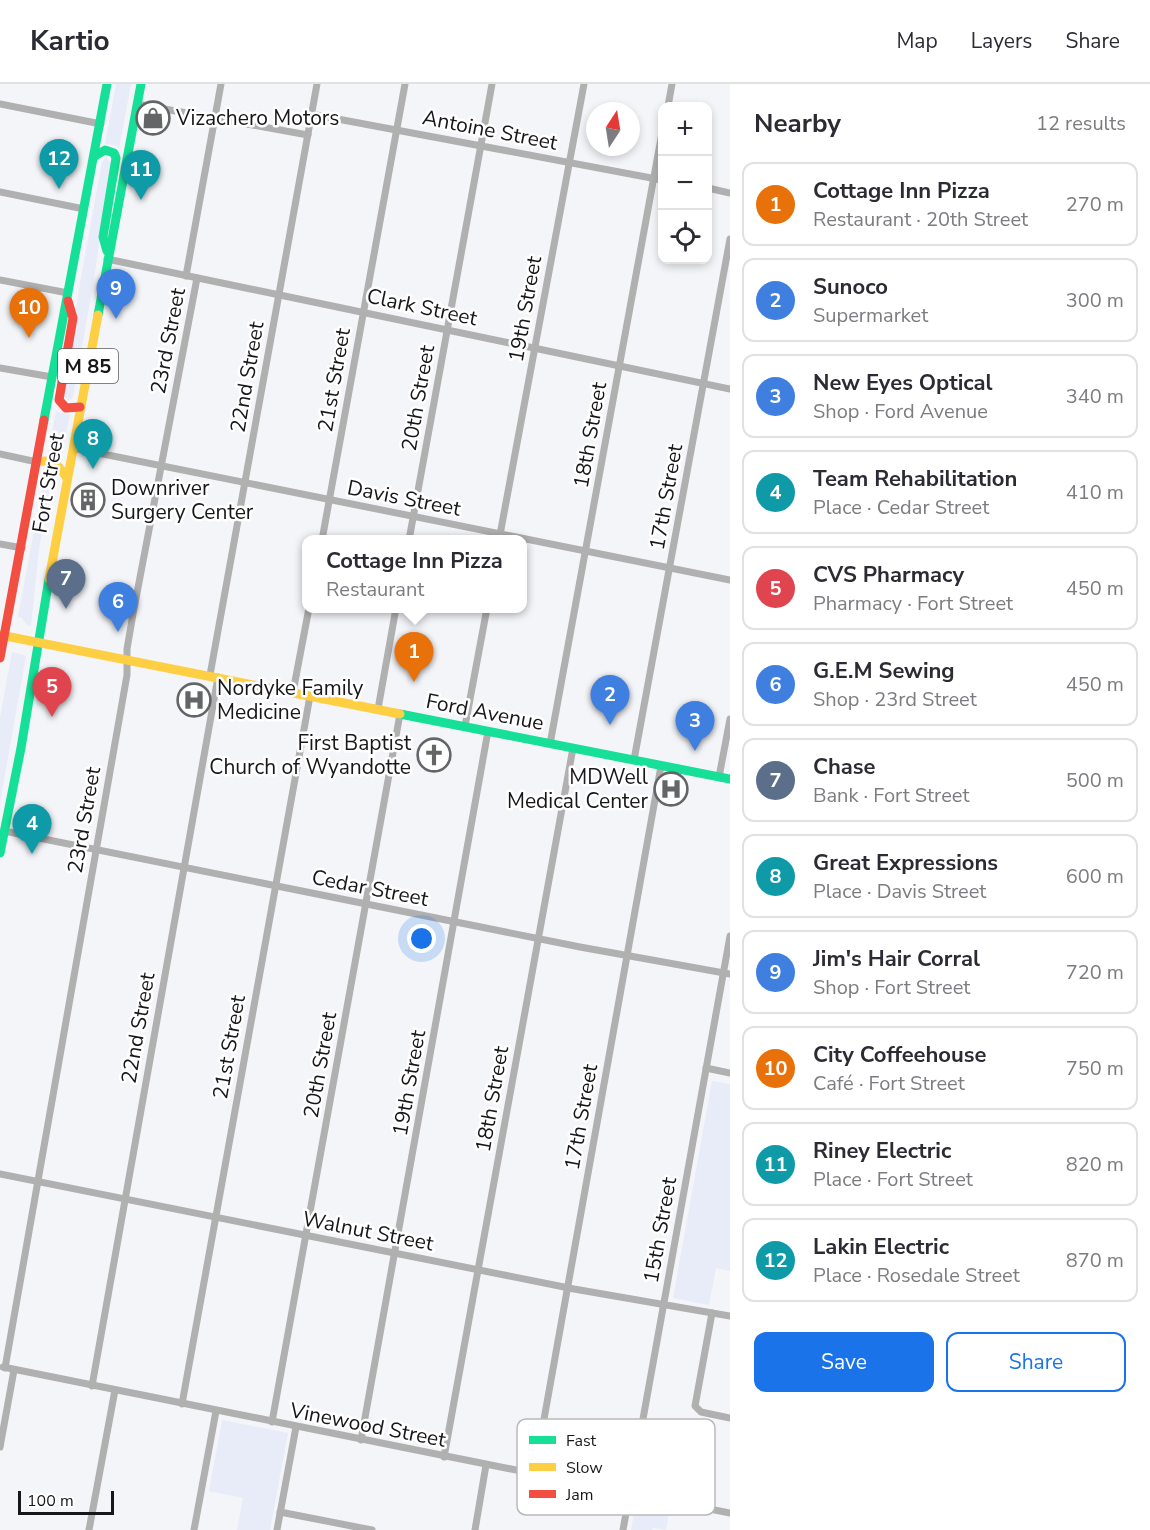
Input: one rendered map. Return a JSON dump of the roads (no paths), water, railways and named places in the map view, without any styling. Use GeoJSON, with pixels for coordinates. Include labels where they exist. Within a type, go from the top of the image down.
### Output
{"type":"FeatureCollection","features":[{"type":"Feature","properties":{"kind":"main road","name":"Fort Street"},"geometry":{"type":"LineString","coordinates":[[0,658],[2,635],[21,548],[107,84]]}},
{"type":"Feature","properties":{"kind":"main road","name":"Fort Street"},"geometry":{"type":"LineString","coordinates":[[0,853],[141,84]]}},
{"type":"Feature","properties":{"kind":"main road"},"geometry":{"type":"LineString","coordinates":[[95,156],[105,150],[114,153],[116,158],[103,237],[108,257]]}},
{"type":"Feature","properties":{"kind":"main road"},"geometry":{"type":"LineString","coordinates":[[67,296],[73,318],[59,400],[66,408],[80,407]]}},
{"type":"Feature","properties":{"kind":"main road"},"geometry":{"type":"LineString","coordinates":[[37,462],[53,460],[67,478]]}},
{"type":"Feature","properties":{"kind":"main road","name":"Ford Avenue"},"geometry":{"type":"LineString","coordinates":[[2,635],[730,779]]}},
{"type":"Feature","properties":{"kind":"street","name":"23rd Street"},"geometry":{"type":"LineString","coordinates":[[186,276],[221,84]]}},
{"type":"Feature","properties":{"kind":"street","name":"22nd Street"},"geometry":{"type":"LineString","coordinates":[[92,1386],[183,867],[245,483],[317,84]]}},
{"type":"Feature","properties":{"kind":"street","name":"21st Street"},"geometry":{"type":"LineString","coordinates":[[323,535],[405,84]]}},
{"type":"Feature","properties":{"kind":"street","name":"20th Street"},"geometry":{"type":"LineString","coordinates":[[410,535],[492,84]]}},
{"type":"Feature","properties":{"kind":"street","name":"19th Street"},"geometry":{"type":"LineString","coordinates":[[499,535],[584,84]]}},
{"type":"Feature","properties":{"kind":"street"},"geometry":{"type":"LineString","coordinates":[[669,102],[672,84]]}},
{"type":"Feature","properties":{"kind":"street"},"geometry":{"type":"LineString","coordinates":[[0,104],[101,124]]}},
{"type":"Feature","properties":{"kind":"street"},"geometry":{"type":"LineString","coordinates":[[137,104],[308,135]]}},
{"type":"Feature","properties":{"kind":"street","name":"Antoine Street"},"geometry":{"type":"LineString","coordinates":[[311,114],[658,179]]}},
{"type":"Feature","properties":{"kind":"street","name":"18th Street"},"geometry":{"type":"LineString","coordinates":[[550,744],[658,156]]}},
{"type":"Feature","properties":{"kind":"street"},"geometry":{"type":"LineString","coordinates":[[712,189],[730,193]]}},
{"type":"Feature","properties":{"kind":"street"},"geometry":{"type":"LineString","coordinates":[[0,192],[84,209]]}},
{"type":"Feature","properties":{"kind":"street","name":"17th Street"},"geometry":{"type":"LineString","coordinates":[[634,760],[730,239]]}},
{"type":"Feature","properties":{"kind":"street","name":"Clark Street"},"geometry":{"type":"LineString","coordinates":[[108,257],[186,276],[730,388]]}},
{"type":"Feature","properties":{"kind":"street","name":"23rd Street"},"geometry":{"type":"LineString","coordinates":[[2,1367],[127,677],[133,614],[197,278]]}},
{"type":"Feature","properties":{"kind":"street"},"geometry":{"type":"LineString","coordinates":[[0,280],[67,296]]}},
{"type":"Feature","properties":{"kind":"street"},"geometry":{"type":"LineString","coordinates":[[0,368],[52,377]]}},
{"type":"Feature","properties":{"kind":"street","name":"Davis Street"},"geometry":{"type":"LineString","coordinates":[[73,448],[413,517],[490,535]]}},
{"type":"Feature","properties":{"kind":"street"},"geometry":{"type":"LineString","coordinates":[[0,454],[37,462]]}},
{"type":"Feature","properties":{"kind":"street","name":"Davis Street"},"geometry":{"type":"LineString","coordinates":[[527,542],[730,580]]}},
{"type":"Feature","properties":{"kind":"street"},"geometry":{"type":"LineString","coordinates":[[0,544],[21,548]]}},
{"type":"Feature","properties":{"kind":"street"},"geometry":{"type":"LineString","coordinates":[[293,692],[308,613]]}},
{"type":"Feature","properties":{"kind":"street"},"geometry":{"type":"LineString","coordinates":[[378,709],[395,613]]}},
{"type":"Feature","properties":{"kind":"street"},"geometry":{"type":"LineString","coordinates":[[465,726],[486,613]]}},
{"type":"Feature","properties":{"kind":"street","name":"21st Street"},"geometry":{"type":"LineString","coordinates":[[182,1404],[310,696]]}},
{"type":"Feature","properties":{"kind":"street","name":"20th Street"},"geometry":{"type":"LineString","coordinates":[[272,1422],[400,714]]}},
{"type":"Feature","properties":{"kind":"street"},"geometry":{"type":"LineString","coordinates":[[719,777],[730,719]]}},
{"type":"Feature","properties":{"kind":"street","name":"19th Street"},"geometry":{"type":"LineString","coordinates":[[361,1440],[488,731]]}},
{"type":"Feature","properties":{"kind":"street","name":"18th Street"},"geometry":{"type":"LineString","coordinates":[[444,1457],[573,748]]}},
{"type":"Feature","properties":{"kind":"street","name":"17th Street"},"geometry":{"type":"LineString","coordinates":[[544,1419],[661,766]]}},
{"type":"Feature","properties":{"kind":"street","name":"Cedar Street"},"geometry":{"type":"LineString","coordinates":[[4,831],[538,939],[727,974]]}},
{"type":"Feature","properties":{"kind":"street","name":"15th Street"},"geometry":{"type":"LineString","coordinates":[[643,1419],[705,1068],[727,974],[730,936]]}},
{"type":"Feature","properties":{"kind":"street"},"geometry":{"type":"LineString","coordinates":[[705,1068],[730,1073]]}},
{"type":"Feature","properties":{"kind":"street","name":"Walnut Street"},"geometry":{"type":"LineString","coordinates":[[0,1174],[567,1287],[730,1316]]}},
{"type":"Feature","properties":{"kind":"street"},"geometry":{"type":"LineString","coordinates":[[712,1313],[694,1407],[701,1412],[730,1418]]}},
{"type":"Feature","properties":{"kind":"street","name":"Vinewood Street"},"geometry":{"type":"LineString","coordinates":[[2,1367],[517,1471]]}},
{"type":"Feature","properties":{"kind":"street"},"geometry":{"type":"LineString","coordinates":[[0,1447],[14,1370]]}},
{"type":"Feature","properties":{"kind":"street"},"geometry":{"type":"LineString","coordinates":[[89,1530],[115,1390]]}},
{"type":"Feature","properties":{"kind":"street"},"geometry":{"type":"LineString","coordinates":[[194,1530],[216,1411]]}},
{"type":"Feature","properties":{"kind":"street"},"geometry":{"type":"LineString","coordinates":[[277,1530],[296,1427]]}},
{"type":"Feature","properties":{"kind":"street"},"geometry":{"type":"LineString","coordinates":[[475,1530],[486,1465]]}},
{"type":"Feature","properties":{"kind":"street","name":"Vinewood Street"},"geometry":{"type":"LineString","coordinates":[[715,1510],[730,1513]]}},
{"type":"Feature","properties":{"kind":"street"},"geometry":{"type":"LineString","coordinates":[[280,1512],[372,1530]]}},
{"type":"Feature","properties":{"kind":"street","name":"15th Street"},"geometry":{"type":"LineString","coordinates":[[623,1530],[626,1515]]}},
{"type":"Feature","properties":{"kind":"place","name":"Vizachero Motors"},"geometry":{"type":"Point","coordinates":[153,118]}},
{"type":"Feature","properties":{"kind":"place","name":"Lakin Electric"},"geometry":{"type":"Point","coordinates":[59,189]}},
{"type":"Feature","properties":{"kind":"place","name":"Riney Electric"},"geometry":{"type":"Point","coordinates":[141,200]}},
{"type":"Feature","properties":{"kind":"place","name":"Jim's Hair Corral"},"geometry":{"type":"Point","coordinates":[116,319]}},
{"type":"Feature","properties":{"kind":"place","name":"City Coffeehouse"},"geometry":{"type":"Point","coordinates":[29,338]}},
{"type":"Feature","properties":{"kind":"place","name":"Great Expressions"},"geometry":{"type":"Point","coordinates":[93,469]}},
{"type":"Feature","properties":{"kind":"place","name":"Downriver Surgery Center"},"geometry":{"type":"Point","coordinates":[88,500]}},
{"type":"Feature","properties":{"kind":"place","name":"Chase"},"geometry":{"type":"Point","coordinates":[66,609]}},
{"type":"Feature","properties":{"kind":"place","name":"G.E.M Sewing"},"geometry":{"type":"Point","coordinates":[118,632]}},
{"type":"Feature","properties":{"kind":"place","name":"Cottage Inn Pizza"},"geometry":{"type":"Point","coordinates":[414,682]}},
{"type":"Feature","properties":{"kind":"place","name":"Nordyke Family Medicine"},"geometry":{"type":"Point","coordinates":[194,700]}},
{"type":"Feature","properties":{"kind":"place","name":"CVS Pharmacy"},"geometry":{"type":"Point","coordinates":[52,717]}},
{"type":"Feature","properties":{"kind":"place","name":"Sunoco"},"geometry":{"type":"Point","coordinates":[610,725]}},
{"type":"Feature","properties":{"kind":"place","name":"New Eyes Optical"},"geometry":{"type":"Point","coordinates":[695,751]}},
{"type":"Feature","properties":{"kind":"place","name":"First Baptist Church of Wyandotte"},"geometry":{"type":"Point","coordinates":[434,755]}},
{"type":"Feature","properties":{"kind":"place","name":"MDWell Medical Center"},"geometry":{"type":"Point","coordinates":[671,789]}},
{"type":"Feature","properties":{"kind":"place","name":"Team Rehabilitation"},"geometry":{"type":"Point","coordinates":[32,854]}}]}
